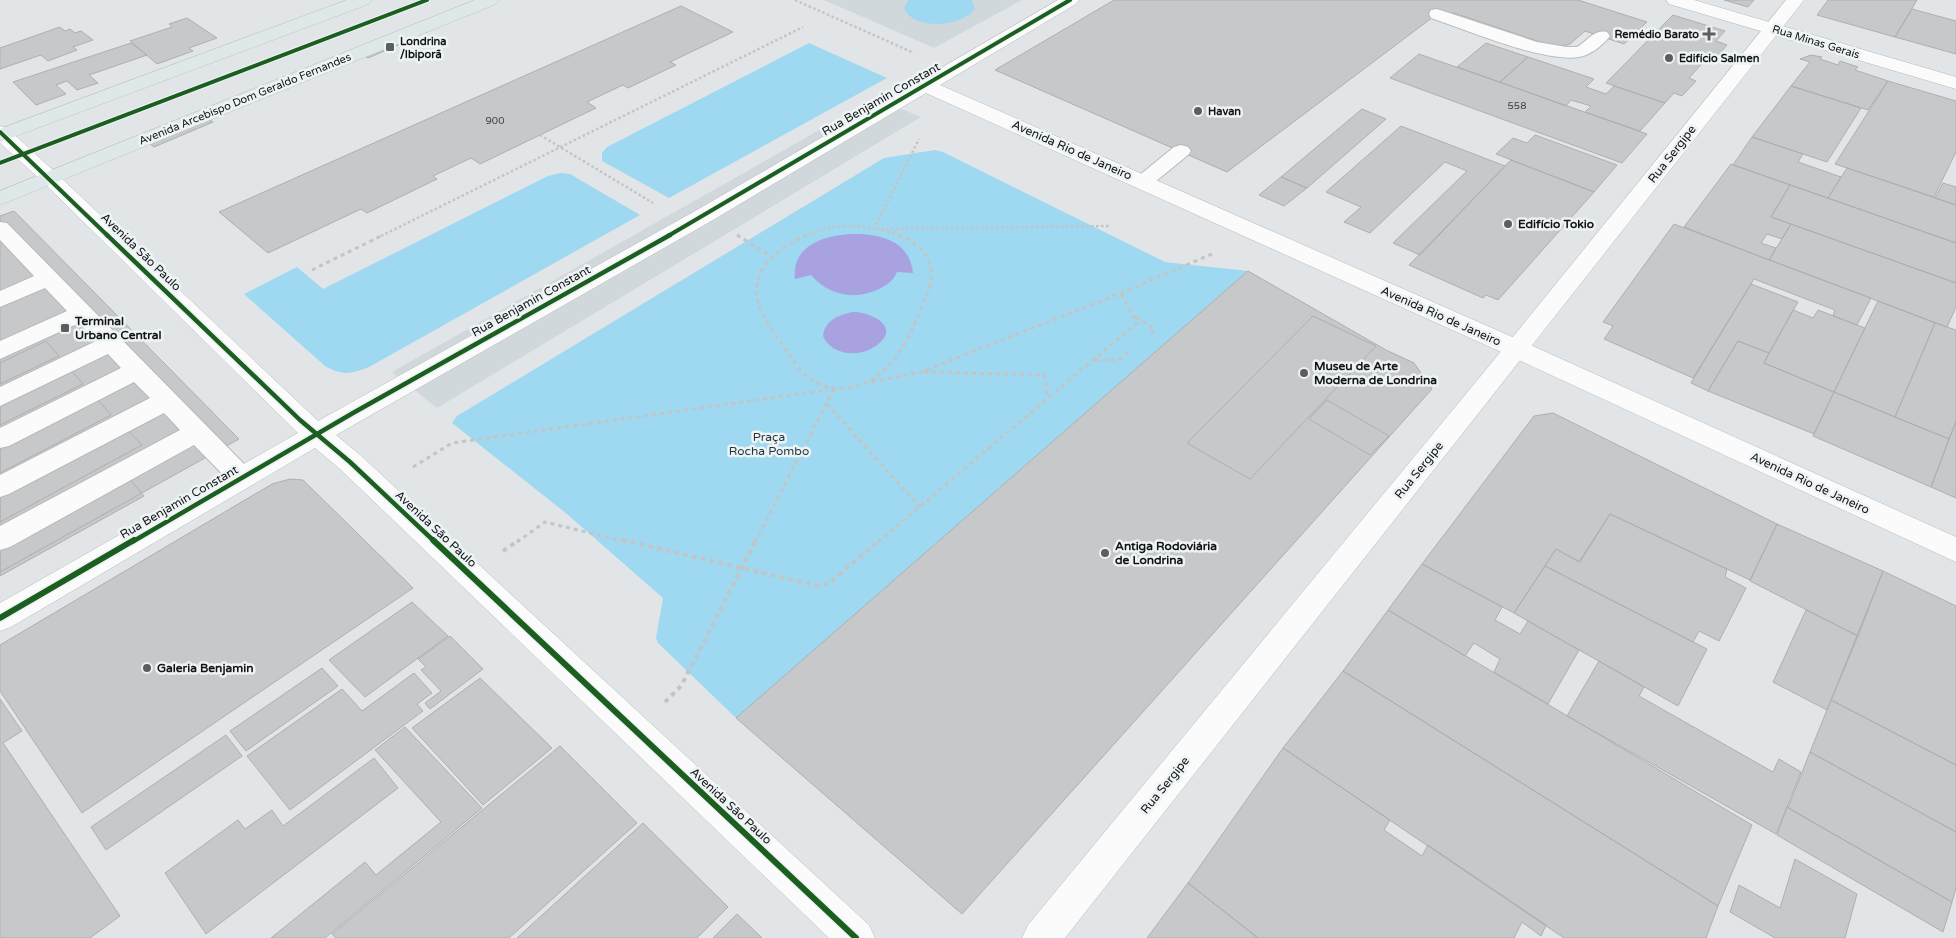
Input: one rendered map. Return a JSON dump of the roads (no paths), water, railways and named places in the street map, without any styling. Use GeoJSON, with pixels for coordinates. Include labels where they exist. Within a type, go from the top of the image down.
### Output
{"type":"FeatureCollection","features":[{"type":"Feature","properties":{"kind":"main road"},"geometry":{"type":"LineString","coordinates":[[1,134],[363,0]]}},
{"type":"Feature","properties":{"kind":"main road","name":"Avenida Arcebispo Dom Geraldo Fernandes"},"geometry":{"type":"LineString","coordinates":[[0,199],[490,0]]}},
{"type":"Feature","properties":{"kind":"street","name":"Rua Benjamin Constant"},"geometry":{"type":"LineString","coordinates":[[0,618],[316,434],[705,215],[1070,0]]}},
{"type":"Feature","properties":{"kind":"street","name":"Rua Minas Gerais"},"geometry":{"type":"LineString","coordinates":[[1675,0],[1956,83]]}},
{"type":"Feature","properties":{"kind":"street","name":"Rua Sergipe"},"geometry":{"type":"LineString","coordinates":[[1042,938],[1517,349],[1794,0]]}},
{"type":"Feature","properties":{"kind":"street","name":"Avenida Rio de Janeiro"},"geometry":{"type":"LineString","coordinates":[[926,84],[1517,349],[1956,550]]}},
{"type":"Feature","properties":{"kind":"street","name":"Avenida São Paulo"},"geometry":{"type":"LineString","coordinates":[[1,134],[50,178],[316,434],[379,489],[856,938]]}},
{"type":"Feature","properties":{"kind":"lane"},"geometry":{"type":"LineString","coordinates":[[1437,14],[1536,46],[1564,53],[1580,52],[1601,36]]}},
{"type":"Feature","properties":{"kind":"lane"},"geometry":{"type":"LineString","coordinates":[[1143,182],[1181,151]]}},
{"type":"Feature","properties":{"kind":"lane"},"geometry":{"type":"LineString","coordinates":[[0,228],[241,477]]}},
{"type":"Feature","properties":{"kind":"lane"},"geometry":{"type":"LineString","coordinates":[[0,261],[22,252]]}},
{"type":"Feature","properties":{"kind":"lane"},"geometry":{"type":"LineString","coordinates":[[0,300],[48,278]]}},
{"type":"Feature","properties":{"kind":"lane"},"geometry":{"type":"LineString","coordinates":[[0,351],[82,313]]}},
{"type":"Feature","properties":{"kind":"lane"},"geometry":{"type":"LineString","coordinates":[[0,397],[111,343]]}},
{"type":"Feature","properties":{"kind":"lane"},"geometry":{"type":"LineString","coordinates":[[0,439],[137,370]]}},
{"type":"Feature","properties":{"kind":"lane"},"geometry":{"type":"LineString","coordinates":[[0,487],[167,400]]}},
{"type":"Feature","properties":{"kind":"lane"},"geometry":{"type":"LineString","coordinates":[[0,539],[197,432]]}},
{"type":"Feature","properties":{"kind":"place","name":"Remédio Barato"},"geometry":{"type":"Point","coordinates":[1709,34]}},
{"type":"Feature","properties":{"kind":"place","name":"Londrina /Ibiporã"},"geometry":{"type":"Point","coordinates":[390,47]}},
{"type":"Feature","properties":{"kind":"place","name":"Edifício Salmen"},"geometry":{"type":"Point","coordinates":[1669,58]}},
{"type":"Feature","properties":{"kind":"place","name":"Havan"},"geometry":{"type":"Point","coordinates":[1198,111]}},
{"type":"Feature","properties":{"kind":"place","name":"Edifício Tokio"},"geometry":{"type":"Point","coordinates":[1508,224]}},
{"type":"Feature","properties":{"kind":"place","name":"Terminal Urbano Central"},"geometry":{"type":"Point","coordinates":[65,328]}},
{"type":"Feature","properties":{"kind":"place","name":"Museu de Arte Moderna de Londrina"},"geometry":{"type":"Point","coordinates":[1304,373]}},
{"type":"Feature","properties":{"kind":"place","name":"Antiga Rodoviária de Londrina"},"geometry":{"type":"Point","coordinates":[1105,553]}},
{"type":"Feature","properties":{"kind":"place","name":"Galeria Benjamin"},"geometry":{"type":"Point","coordinates":[147,668]}},
{"type":"Feature","properties":{"kind":"park label","name":"Praça Rocha Pombo"},"geometry":{"type":"Point","coordinates":[769,444]}}]}
